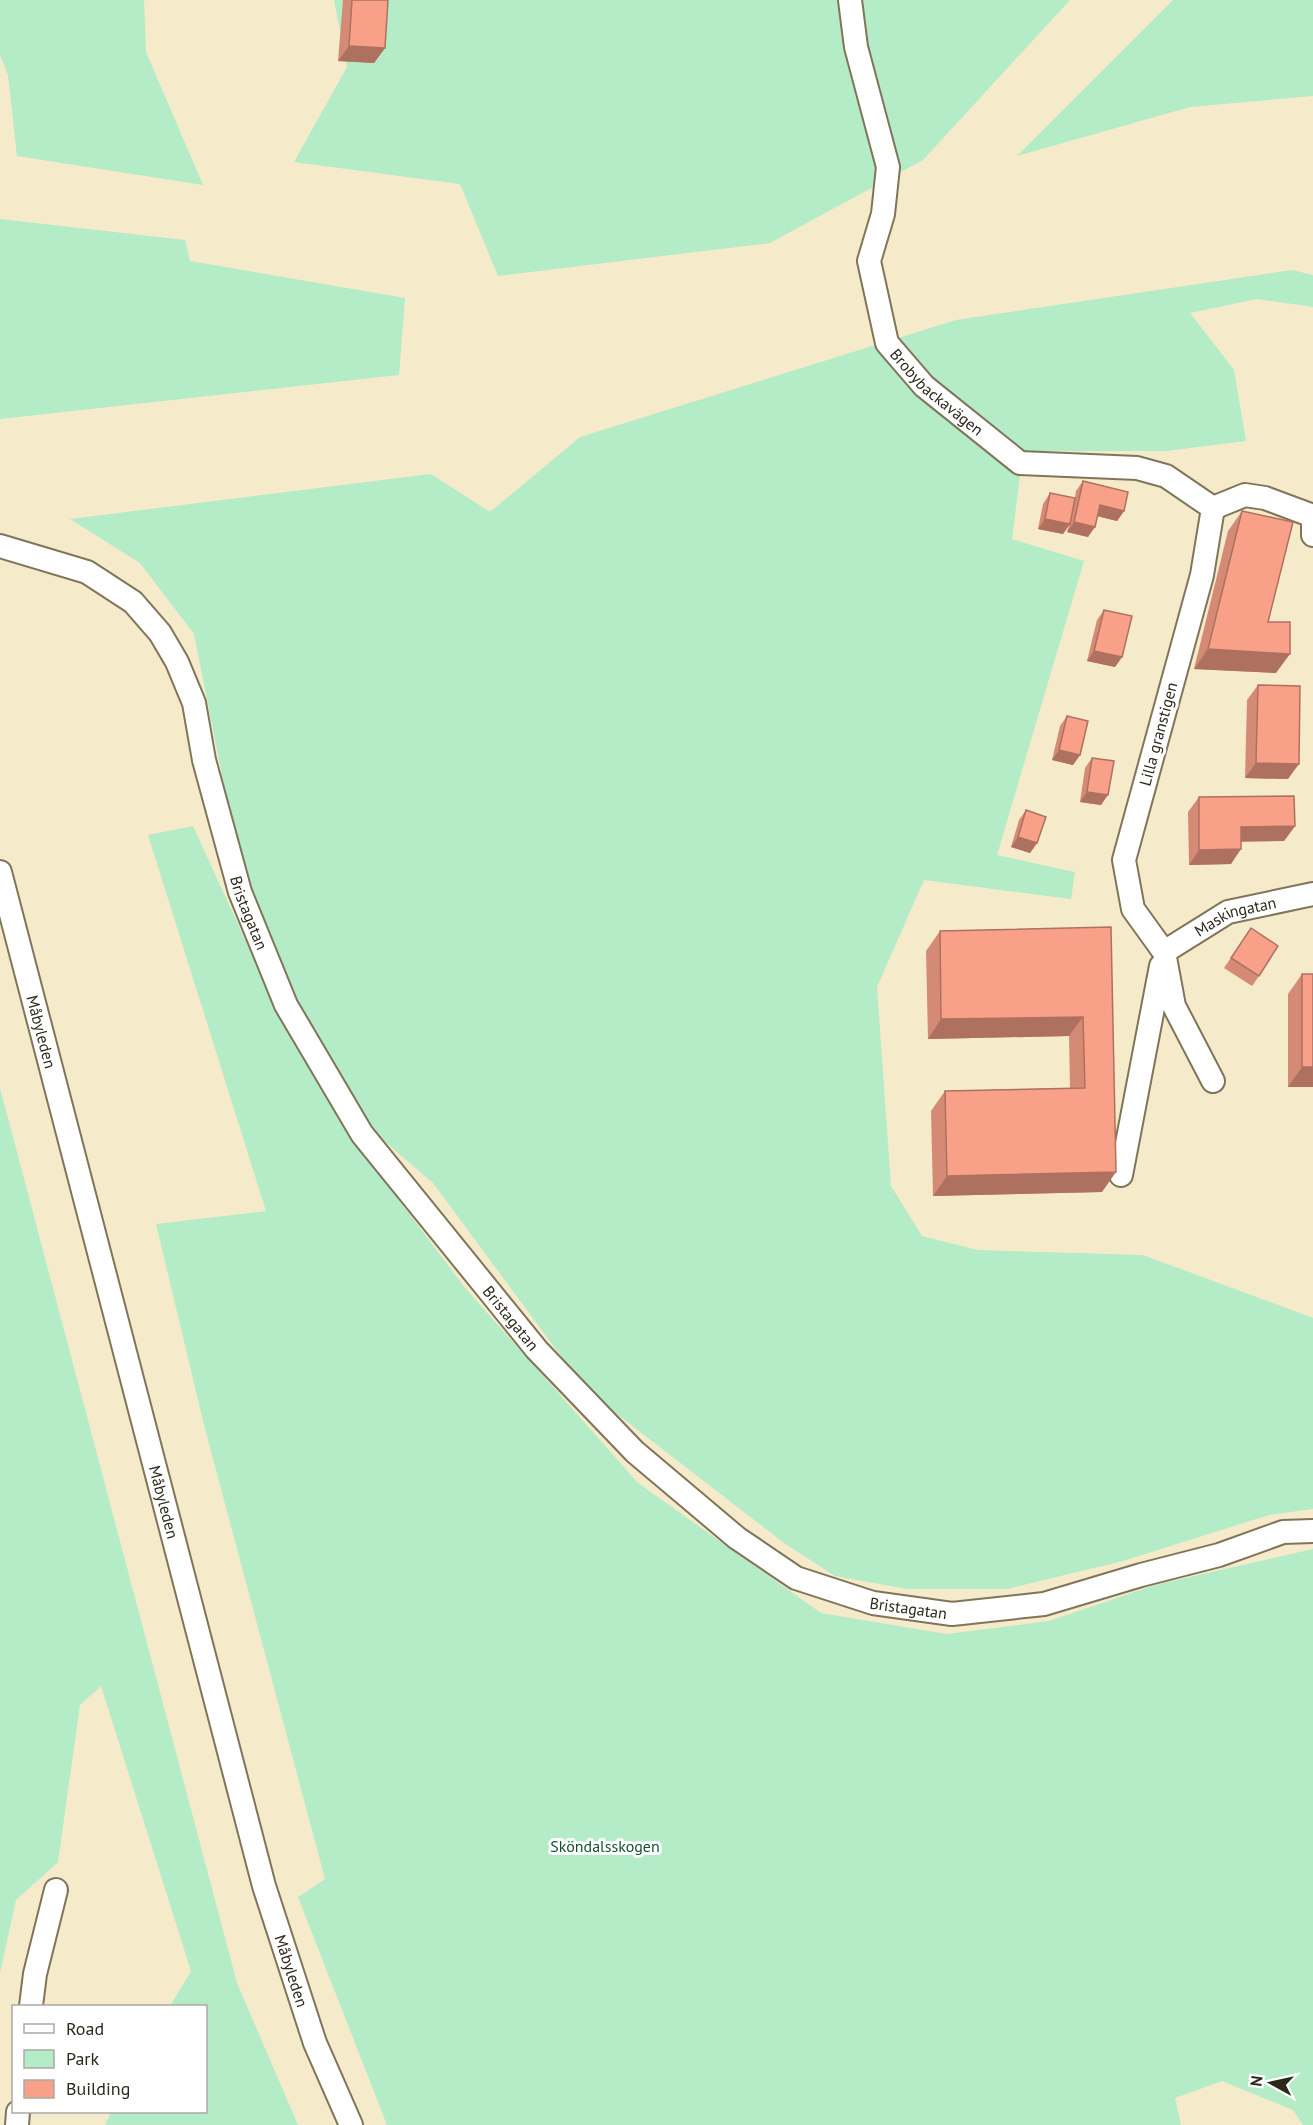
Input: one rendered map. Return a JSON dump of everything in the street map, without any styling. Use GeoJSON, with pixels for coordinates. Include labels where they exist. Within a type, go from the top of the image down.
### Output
{"type":"FeatureCollection","features":[{"type":"Feature","properties":{"kind":"street","name":"Brobybackavägen"},"geometry":{"type":"LineString","coordinates":[[850,0],[856,47],[888,166],[883,214],[869,261],[887,343],[924,386],[1020,463],[1137,468],[1166,476],[1213,508]]}},
{"type":"Feature","properties":{"kind":"street"},"geometry":{"type":"LineString","coordinates":[[1213,508],[1245,495],[1265,498],[1313,516],[1313,535]]}},
{"type":"Feature","properties":{"kind":"street","name":"Lilla granstigen"},"geometry":{"type":"LineString","coordinates":[[1164,952],[1134,909],[1124,860],[1202,575],[1213,508]]}},
{"type":"Feature","properties":{"kind":"street","name":"Bristagatan"},"geometry":{"type":"LineString","coordinates":[[0,546],[87,572],[134,602],[160,633],[177,662],[194,703],[204,760],[240,892],[286,1005],[362,1134],[537,1350],[635,1452],[736,1538],[796,1578],[873,1603],[952,1614],[1044,1604],[1219,1555],[1283,1532],[1313,1531]]}},
{"type":"Feature","properties":{"kind":"street","name":"Bristagatan"},"geometry":{"type":"LineString","coordinates":[[0,559],[44,559]]}},
{"type":"Feature","properties":{"kind":"street","name":"Måbyleden"},"geometry":{"type":"LineString","coordinates":[[0,872],[264,1886],[311,2033],[351,2125]]}},
{"type":"Feature","properties":{"kind":"street","name":"Maskingatan"},"geometry":{"type":"LineString","coordinates":[[1164,952],[1228,912],[1313,894]]}},
{"type":"Feature","properties":{"kind":"street"},"geometry":{"type":"LineString","coordinates":[[1164,952],[1174,1006],[1213,1081]]}},
{"type":"Feature","properties":{"kind":"street"},"geometry":{"type":"LineString","coordinates":[[1121,1175],[1164,952]]}},
{"type":"Feature","properties":{"kind":"street"},"geometry":{"type":"LineString","coordinates":[[31,2005],[35,1974],[56,1890]]}},
{"type":"Feature","properties":{"kind":"green space"},"geometry":{"type":"Polygon","coordinates":[[[0,0],[144,0],[146,52],[203,185],[17,156],[8,75],[0,55],[0,0]]]}},
{"type":"Feature","properties":{"kind":"green space"},"geometry":{"type":"Polygon","coordinates":[[[334,0],[1070,0],[923,160],[770,243],[498,276],[460,184],[294,162],[347,67],[334,0]]]}},
{"type":"Feature","properties":{"kind":"green space"},"geometry":{"type":"Polygon","coordinates":[[[1173,0],[1313,0],[1313,96],[1190,107],[1017,156],[1173,0]]]}},
{"type":"Feature","properties":{"kind":"green space"},"geometry":{"type":"Polygon","coordinates":[[[0,219],[185,240],[190,261],[405,298],[399,375],[0,419],[0,219]]]}},
{"type":"Feature","properties":{"kind":"green space"},"geometry":{"type":"Polygon","coordinates":[[[1292,270],[1313,275],[1313,307],[1257,299],[1190,313],[1234,370],[1246,441],[1167,451],[1023,451],[1012,539],[1084,561],[997,855],[1075,872],[1071,899],[924,880],[877,987],[891,1186],[922,1236],[978,1250],[1143,1255],[1313,1318],[1313,1509],[1269,1515],[1123,1561],[1007,1589],[907,1589],[835,1576],[784,1543],[586,1390],[433,1183],[363,1123],[274,967],[225,790],[194,634],[140,563],[70,519],[431,474],[490,512],[580,437],[956,320],[1292,270]]]}},
{"type":"Feature","properties":{"kind":"green space","name":"Sköndalsskogen"},"geometry":{"type":"Polygon","coordinates":[[[193,826],[264,981],[348,1133],[466,1289],[638,1483],[821,1613],[947,1634],[1049,1621],[1155,1585],[1313,1549],[1313,2125],[1303,2125],[1293,2110],[1222,2081],[1175,2098],[1181,2125],[387,2125],[298,1897],[325,1879],[204,1425],[156,1224],[266,1211],[148,835],[193,826]]]}},
{"type":"Feature","properties":{"kind":"green space"},"geometry":{"type":"Polygon","coordinates":[[[0,1088],[237,1983],[298,2125],[105,2125],[111,2113],[207,2113],[207,2005],[171,2005],[191,1971],[101,1686],[80,1705],[58,1862],[16,1900],[0,1973],[0,1088]]]}},
{"type":"Feature","properties":{"kind":"building"},"geometry":{"type":"Polygon","coordinates":[[[352,0],[388,0],[385,48],[349,46],[352,0]]]}},
{"type":"Feature","properties":{"kind":"building"},"geometry":{"type":"Polygon","coordinates":[[[1083,481],[1128,492],[1124,511],[1100,505],[1095,527],[1074,522],[1083,481]]]}},
{"type":"Feature","properties":{"kind":"building"},"geometry":{"type":"Polygon","coordinates":[[[1050,493],[1075,498],[1070,524],[1045,519],[1050,493]]]}},
{"type":"Feature","properties":{"kind":"building"},"geometry":{"type":"Polygon","coordinates":[[[1242,511],[1293,522],[1268,622],[1290,622],[1290,654],[1208,649],[1242,511]]]}},
{"type":"Feature","properties":{"kind":"building"},"geometry":{"type":"Polygon","coordinates":[[[1104,610],[1132,616],[1122,657],[1094,651],[1104,610]]]}},
{"type":"Feature","properties":{"kind":"building"},"geometry":{"type":"Polygon","coordinates":[[[1258,685],[1300,686],[1299,764],[1256,763],[1258,685]]]}},
{"type":"Feature","properties":{"kind":"building"},"geometry":{"type":"Polygon","coordinates":[[[1067,716],[1088,721],[1080,755],[1059,750],[1067,716]]]}},
{"type":"Feature","properties":{"kind":"building"},"geometry":{"type":"Polygon","coordinates":[[[1092,758],[1114,761],[1108,795],[1087,792],[1092,758]]]}},
{"type":"Feature","properties":{"kind":"building"},"geometry":{"type":"Polygon","coordinates":[[[1294,796],[1295,826],[1241,827],[1241,849],[1199,850],[1199,797],[1294,796]]]}},
{"type":"Feature","properties":{"kind":"building"},"geometry":{"type":"Polygon","coordinates":[[[1026,810],[1046,817],[1037,843],[1018,837],[1026,810]]]}},
{"type":"Feature","properties":{"kind":"building"},"geometry":{"type":"Polygon","coordinates":[[[1111,927],[1116,1172],[947,1176],[945,1091],[1085,1088],[1083,1017],[941,1019],[940,931],[1111,927]]]}},
{"type":"Feature","properties":{"kind":"building"},"geometry":{"type":"Polygon","coordinates":[[[1251,928],[1278,946],[1259,976],[1231,958],[1251,928]]]}},
{"type":"Feature","properties":{"kind":"building"},"geometry":{"type":"Polygon","coordinates":[[[1302,974],[1313,974],[1313,1067],[1302,1067],[1302,974]]]}}]}
